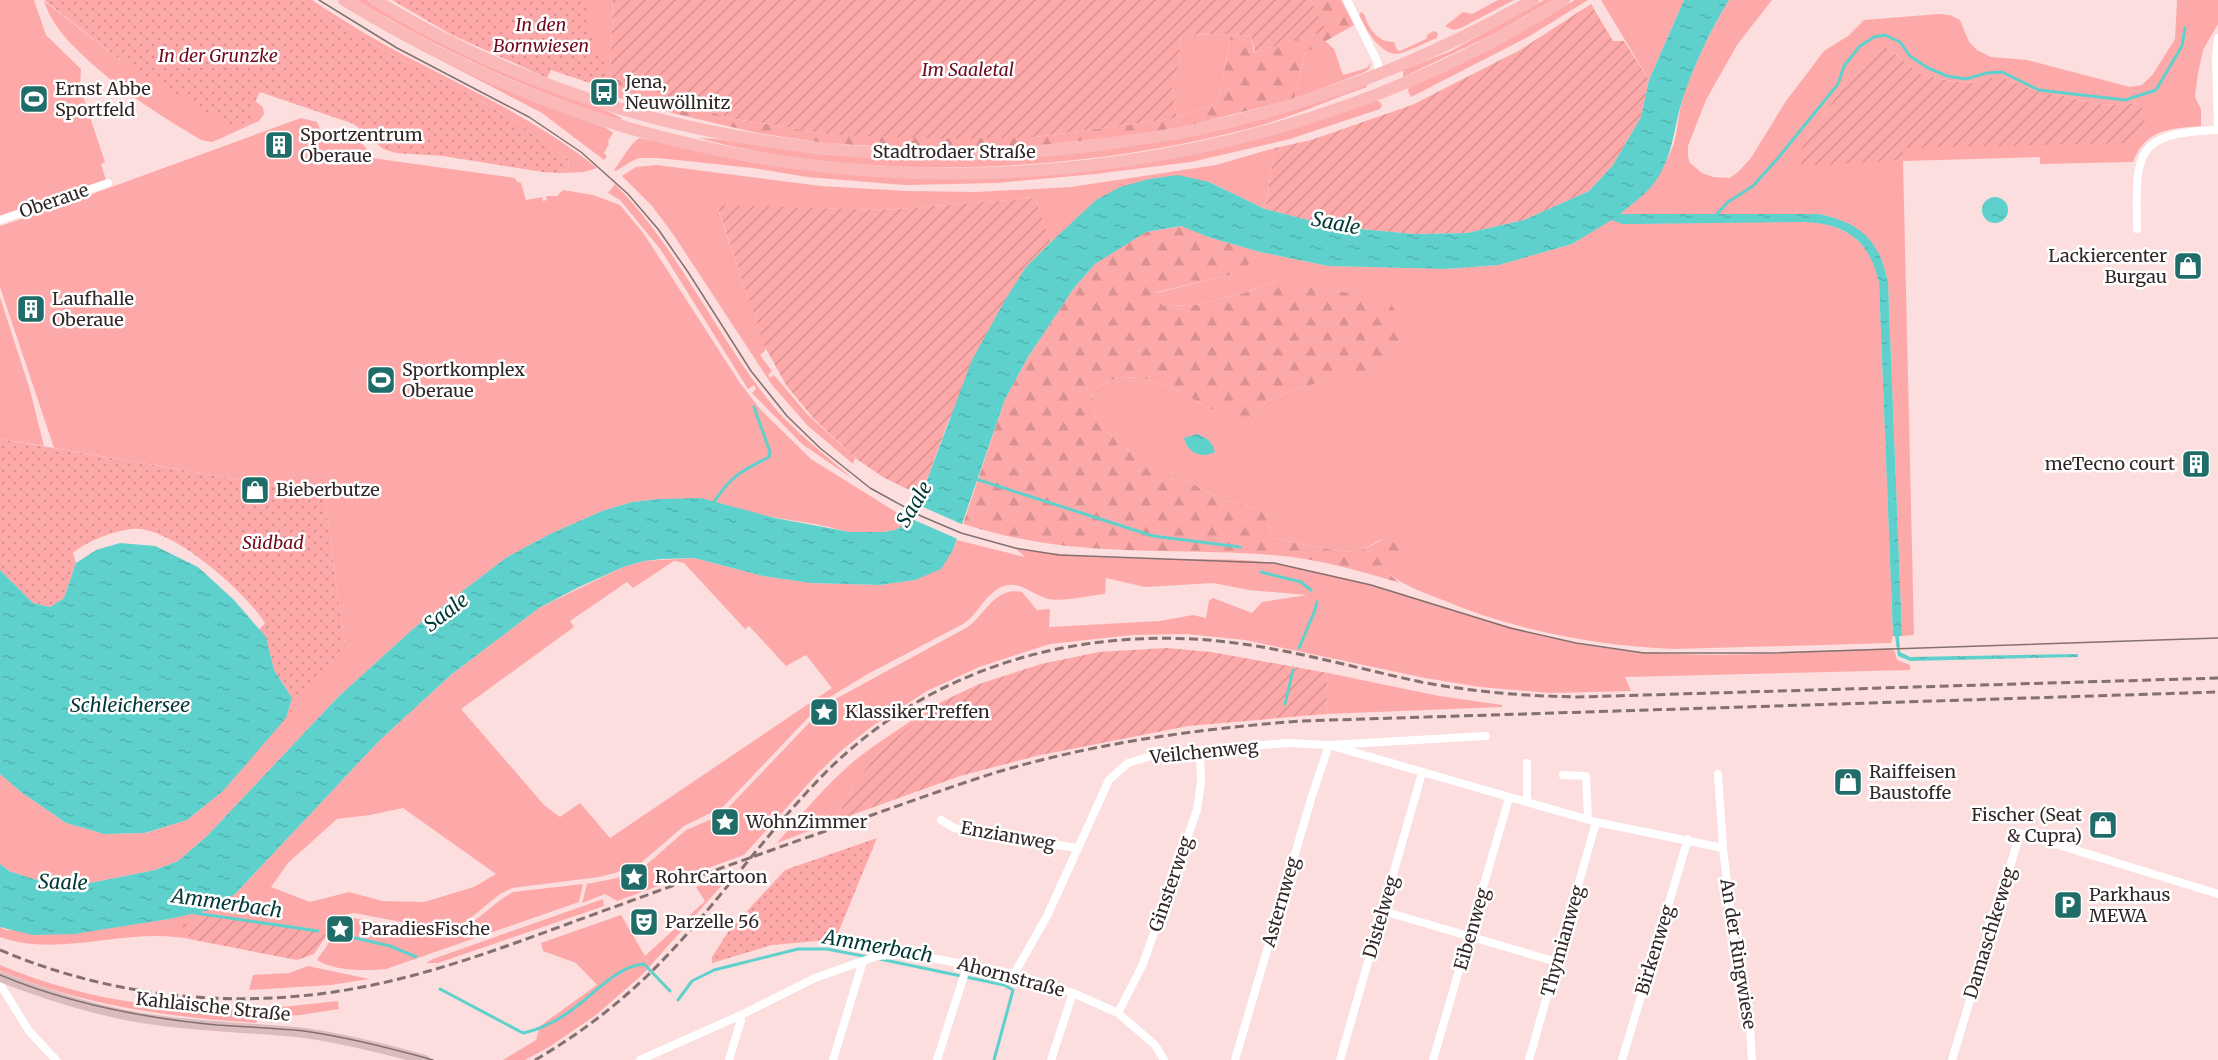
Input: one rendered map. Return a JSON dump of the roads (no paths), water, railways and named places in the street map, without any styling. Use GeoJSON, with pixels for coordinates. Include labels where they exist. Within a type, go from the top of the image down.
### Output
{"type":"FeatureCollection","features":[{"type":"Feature","properties":{"kind":"main road","name":"Stadtrodaer Straße"},"geometry":{"type":"LineString","coordinates":[[344,0],[389,27],[459,63],[540,98],[602,120],[660,136],[780,161],[854,169],[941,173],[1003,172],[1112,162],[1225,141],[1320,114],[1383,91],[1469,53],[1564,0]]}},
{"type":"Feature","properties":{"kind":"main road","name":"Stadtrodaer Straße"},"geometry":{"type":"LineString","coordinates":[[375,0],[430,31],[510,69],[551,86],[619,108],[702,130],[760,141],[876,154],[936,156],[1036,153],[1167,135],[1252,116],[1380,74],[1457,41],[1533,0]]}},
{"type":"Feature","properties":{"kind":"main road"},"geometry":{"type":"LineString","coordinates":[[1380,74],[1383,91]]}},
{"type":"Feature","properties":{"kind":"main road","name":"Kahlaische Straße"},"geometry":{"type":"LineString","coordinates":[[0,977],[86,1006],[136,1017],[184,1024],[305,1034],[364,1044],[425,1060]]}},
{"type":"Feature","properties":{"kind":"street"},"geometry":{"type":"LineString","coordinates":[[1347,0],[1377,61],[1380,74]]}},
{"type":"Feature","properties":{"kind":"street"},"geometry":{"type":"LineString","coordinates":[[2137,229],[2137,169],[2149,146],[2171,135],[2218,130],[2216,58],[2218,38]]}},
{"type":"Feature","properties":{"kind":"street","name":"Oberaue"},"geometry":{"type":"LineString","coordinates":[[0,220],[108,183]]}},
{"type":"Feature","properties":{"kind":"street","name":"Veilchenweg"},"geometry":{"type":"LineString","coordinates":[[1014,974],[1047,916],[1109,780],[1128,763],[1158,754],[1287,743],[1329,745],[1486,736]]}},
{"type":"Feature","properties":{"kind":"street"},"geometry":{"type":"LineString","coordinates":[[1329,745],[1592,820],[1723,848]]}},
{"type":"Feature","properties":{"kind":"street","name":"Asternweg"},"geometry":{"type":"LineString","coordinates":[[1235,1060],[1311,799],[1329,745]]}},
{"type":"Feature","properties":{"kind":"street","name":"Ginsterweg"},"geometry":{"type":"LineString","coordinates":[[1118,1013],[1143,964],[1197,810],[1201,782],[1200,750]]}},
{"type":"Feature","properties":{"kind":"street"},"geometry":{"type":"LineString","coordinates":[[1527,763],[1527,802]]}},
{"type":"Feature","properties":{"kind":"street","name":"Distelweg"},"geometry":{"type":"LineString","coordinates":[[1340,1060],[1422,773]]}},
{"type":"Feature","properties":{"kind":"street","name":"An der Ringwiese"},"geometry":{"type":"LineString","coordinates":[[1718,774],[1732,930],[1750,1028],[1752,1060]]}},
{"type":"Feature","properties":{"kind":"street"},"geometry":{"type":"LineString","coordinates":[[1563,775],[1586,776],[1592,820]]}},
{"type":"Feature","properties":{"kind":"street","name":"Eibenweg"},"geometry":{"type":"LineString","coordinates":[[1433,1060],[1509,798]]}},
{"type":"Feature","properties":{"kind":"street","name":"Enzianweg"},"geometry":{"type":"LineString","coordinates":[[941,820],[954,828],[1077,848]]}},
{"type":"Feature","properties":{"kind":"street","name":"Thymianweg"},"geometry":{"type":"LineString","coordinates":[[1528,1060],[1557,962],[1592,820]]}},
{"type":"Feature","properties":{"kind":"street","name":"Damaschkeweg"},"geometry":{"type":"LineString","coordinates":[[1952,1060],[2020,833],[2218,894]]}},
{"type":"Feature","properties":{"kind":"street","name":"Birkenweg"},"geometry":{"type":"LineString","coordinates":[[1622,1060],[1688,839]]}},
{"type":"Feature","properties":{"kind":"street"},"geometry":{"type":"LineString","coordinates":[[1383,911],[1557,962]]}},
{"type":"Feature","properties":{"kind":"street","name":"Ahornstraße"},"geometry":{"type":"LineString","coordinates":[[640,1060],[741,1015],[815,978],[877,956],[911,954],[965,971],[1014,974],[1073,993],[1118,1013],[1155,1045],[1164,1060]]}},
{"type":"Feature","properties":{"kind":"street"},"geometry":{"type":"LineString","coordinates":[[833,1060],[865,960]]}},
{"type":"Feature","properties":{"kind":"street"},"geometry":{"type":"LineString","coordinates":[[937,1060],[965,971]]}},
{"type":"Feature","properties":{"kind":"street"},"geometry":{"type":"LineString","coordinates":[[0,984],[29,1031],[56,1060]]}},
{"type":"Feature","properties":{"kind":"street"},"geometry":{"type":"LineString","coordinates":[[1051,1060],[1073,993]]}},
{"type":"Feature","properties":{"kind":"street"},"geometry":{"type":"LineString","coordinates":[[729,1060],[741,1015]]}},
{"type":"Feature","properties":{"kind":"water","name":"Saale"},"geometry":{"type":"Polygon","coordinates":[[[1684,0],[1729,0],[1691,75],[1670,151],[1662,170],[1649,189],[1620,214],[1819,214],[1857,228],[1866,236],[1879,255],[1888,282],[1902,636],[1899,636],[1900,652],[1910,657],[2078,654],[2078,657],[1910,661],[1898,656],[1895,636],[1893,636],[1879,283],[1870,256],[1854,237],[1844,231],[1820,223],[1805,222],[1622,224],[1612,220],[1572,244],[1499,265],[1446,269],[1328,266],[1260,252],[1208,237],[1181,226],[1146,232],[1095,264],[1074,288],[1028,357],[1005,399],[953,550],[941,569],[915,580],[880,585],[810,583],[763,576],[694,558],[644,561],[623,567],[539,608],[452,674],[380,740],[236,893],[214,909],[169,919],[74,934],[33,935],[0,927],[0,864],[9,871],[46,883],[80,885],[155,870],[178,861],[207,836],[338,697],[414,628],[507,557],[550,534],[602,511],[632,502],[659,499],[701,498],[775,518],[850,532],[883,532],[895,530],[907,523],[921,496],[972,360],[1005,300],[1026,267],[1051,242],[1096,200],[1120,187],[1149,179],[1178,175],[1209,182],[1265,209],[1304,219],[1360,229],[1414,234],[1467,233],[1524,220],[1589,191],[1613,165],[1641,117],[1649,80],[1684,0]]]}},
{"type":"Feature","properties":{"kind":"water"},"geometry":{"type":"Polygon","coordinates":[[[1995,197],[2004,201],[2008,210],[2004,219],[1995,223],[1986,219],[1982,210],[1986,201],[1995,197]]]}},
{"type":"Feature","properties":{"kind":"water"},"geometry":{"type":"Polygon","coordinates":[[[1197,434],[1209,440],[1215,452],[1200,455],[1188,448],[1184,438],[1197,434]]]}},
{"type":"Feature","properties":{"kind":"water","name":"Schleichersee"},"geometry":{"type":"Polygon","coordinates":[[[120,543],[155,546],[198,567],[234,600],[266,637],[274,670],[292,698],[286,718],[223,791],[187,820],[145,833],[104,834],[66,823],[21,792],[0,774],[0,570],[33,603],[50,607],[64,598],[76,563],[96,550],[120,543]]]}},
{"type":"Feature","properties":{"kind":"waterway"},"geometry":{"type":"LineString","coordinates":[[1715,216],[1728,202],[1753,186],[1778,158],[1838,84],[1844,66],[1860,46],[1874,37],[1885,35],[1900,42],[1910,56],[1928,68],[1947,76],[1966,79],[1987,73],[2002,72],[2039,90],[2125,100],[2156,90],[2182,46],[2185,28]]}},
{"type":"Feature","properties":{"kind":"waterway"},"geometry":{"type":"LineString","coordinates":[[712,505],[736,476],[769,457],[770,452],[754,407]]}},
{"type":"Feature","properties":{"kind":"waterway"},"geometry":{"type":"LineString","coordinates":[[976,479],[1153,536],[1240,547]]}},
{"type":"Feature","properties":{"kind":"waterway"},"geometry":{"type":"LineString","coordinates":[[1261,572],[1301,582],[1311,590]]}},
{"type":"Feature","properties":{"kind":"waterway"},"geometry":{"type":"LineString","coordinates":[[1299,648],[1317,602]]}},
{"type":"Feature","properties":{"kind":"waterway"},"geometry":{"type":"LineString","coordinates":[[1285,704],[1293,670]]}},
{"type":"Feature","properties":{"kind":"waterway","name":"Ammerbach"},"geometry":{"type":"LineString","coordinates":[[195,913],[318,931]]}},
{"type":"Feature","properties":{"kind":"waterway","name":"Ammerbach"},"geometry":{"type":"LineString","coordinates":[[342,935],[390,946],[416,957]]}},
{"type":"Feature","properties":{"kind":"waterway","name":"Ammerbach"},"geometry":{"type":"LineString","coordinates":[[678,1000],[692,981],[714,970],[798,949],[827,949],[868,957]]}},
{"type":"Feature","properties":{"kind":"waterway","name":"Ammerbach"},"geometry":{"type":"LineString","coordinates":[[880,959],[1004,985],[1013,990],[994,1060]]}},
{"type":"Feature","properties":{"kind":"waterway","name":"Ammerbach"},"geometry":{"type":"LineString","coordinates":[[440,989],[523,1033],[558,1019],[608,980],[634,966],[644,964],[670,991]]}},
{"type":"Feature","properties":{"kind":"tram line"},"geometry":{"type":"LineString","coordinates":[[319,0],[397,48],[529,117],[581,152],[628,194],[658,229],[751,371],[787,416],[820,448],[870,488],[921,516],[961,533],[1015,548],[1059,555],[1274,563],[1371,585],[1510,628],[1576,643],[1644,653],[1769,653],[2218,638]]}},
{"type":"Feature","properties":{"kind":"tram line"},"geometry":{"type":"LineString","coordinates":[[0,975],[79,1002],[134,1014],[217,1025],[320,1033],[433,1060]]}},
{"type":"Feature","properties":{"kind":"railway"},"geometry":{"type":"LineString","coordinates":[[535,1060],[593,1022],[646,977],[693,928],[803,797],[826,772],[866,737],[908,707],[954,683],[1002,664],[1051,650],[1103,642],[1155,638],[1208,640],[1289,652],[1421,682],[1499,693],[1578,697],[2218,678]]}},
{"type":"Feature","properties":{"kind":"railway"},"geometry":{"type":"LineString","coordinates":[[0,950],[42,966],[129,989],[218,998],[307,995],[386,982],[453,964],[979,778],[1032,762],[1108,745],[1223,728],[1301,721],[2218,692]]}},
{"type":"Feature","properties":{"kind":"place","name":"Jena, Neuwöllnitz"},"geometry":{"type":"Point","coordinates":[604,92]}},
{"type":"Feature","properties":{"kind":"place","name":"Ernst Abbe Sportfeld"},"geometry":{"type":"Point","coordinates":[34,99]}},
{"type":"Feature","properties":{"kind":"place","name":"Sportzentrum Oberaue"},"geometry":{"type":"Point","coordinates":[279,145]}},
{"type":"Feature","properties":{"kind":"place","name":"Lackiercenter Burgau"},"geometry":{"type":"Point","coordinates":[2188,266]}},
{"type":"Feature","properties":{"kind":"place","name":"Laufhalle Oberaue"},"geometry":{"type":"Point","coordinates":[31,309]}},
{"type":"Feature","properties":{"kind":"place","name":"Sportkomplex Oberaue"},"geometry":{"type":"Point","coordinates":[381,380]}},
{"type":"Feature","properties":{"kind":"place","name":"meTecno court"},"geometry":{"type":"Point","coordinates":[2196,464]}},
{"type":"Feature","properties":{"kind":"place","name":"Bieberbutze"},"geometry":{"type":"Point","coordinates":[255,490]}},
{"type":"Feature","properties":{"kind":"place","name":"KlassikerTreffen"},"geometry":{"type":"Point","coordinates":[824,712]}},
{"type":"Feature","properties":{"kind":"place","name":"Raiffeisen Baustoffe"},"geometry":{"type":"Point","coordinates":[1848,782]}},
{"type":"Feature","properties":{"kind":"place","name":"WohnZimmer"},"geometry":{"type":"Point","coordinates":[725,822]}},
{"type":"Feature","properties":{"kind":"place","name":"Fischer (Seat & Cupra)"},"geometry":{"type":"Point","coordinates":[2103,825]}},
{"type":"Feature","properties":{"kind":"place","name":"RohrCartoon"},"geometry":{"type":"Point","coordinates":[634,877]}},
{"type":"Feature","properties":{"kind":"place","name":"Parkhaus MEWA"},"geometry":{"type":"Point","coordinates":[2068,905]}},
{"type":"Feature","properties":{"kind":"place","name":"Parzelle 56"},"geometry":{"type":"Point","coordinates":[644,922]}},
{"type":"Feature","properties":{"kind":"place","name":"ParadiesFische"},"geometry":{"type":"Point","coordinates":[340,929]}},
{"type":"Feature","properties":{"kind":"park label","name":"In den Bornwiesen"},"geometry":{"type":"Point","coordinates":[541,36]}},
{"type":"Feature","properties":{"kind":"park label","name":"In der Grunzke"},"geometry":{"type":"Point","coordinates":[218,56]}},
{"type":"Feature","properties":{"kind":"park label","name":"Im Saaletal"},"geometry":{"type":"Point","coordinates":[968,70]}},
{"type":"Feature","properties":{"kind":"park label","name":"Südbad"},"geometry":{"type":"Point","coordinates":[273,543]}}]}
